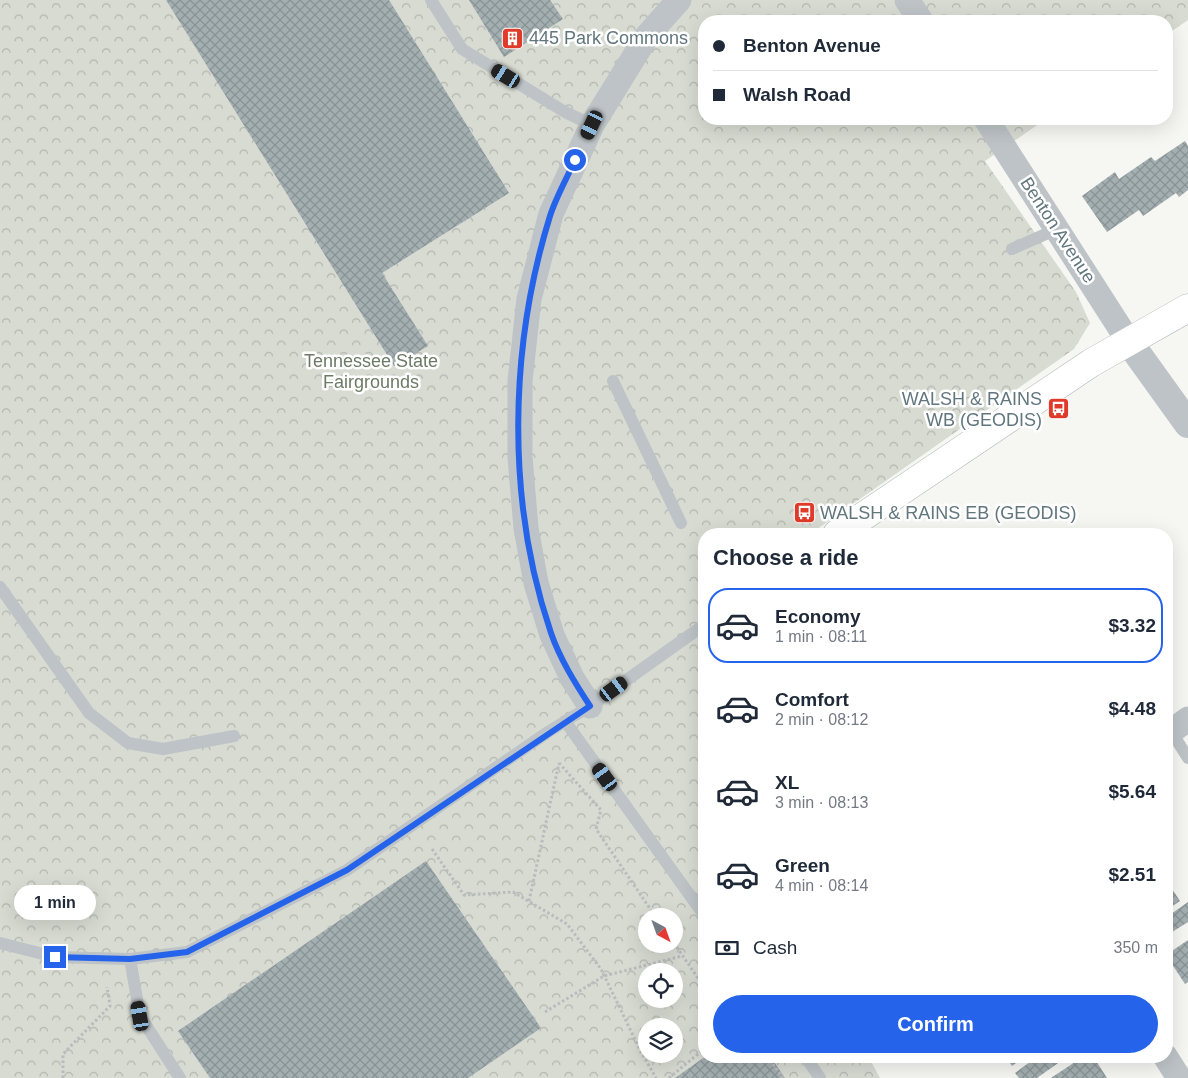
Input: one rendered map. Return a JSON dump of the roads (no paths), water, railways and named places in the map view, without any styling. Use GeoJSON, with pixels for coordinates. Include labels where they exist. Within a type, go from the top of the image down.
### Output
{"type":"FeatureCollection","features":[{"type":"Feature","properties":{"kind":"main road"},"geometry":{"type":"LineString","coordinates":[[845,528],[1091,363],[1188,308]]}},
{"type":"Feature","properties":{"kind":"street"},"geometry":{"type":"LineString","coordinates":[[590,706],[572,678],[552,634],[536,583],[526,528],[520,456],[520,381],[529,299],[550,214],[592,125],[647,36],[679,0]]}},
{"type":"Feature","properties":{"kind":"street"},"geometry":{"type":"LineString","coordinates":[[907,0],[917,15]]}},
{"type":"Feature","properties":{"kind":"street","name":"Benton Avenue"},"geometry":{"type":"LineString","coordinates":[[990,125],[1129,342]]}},
{"type":"Feature","properties":{"kind":"street"},"geometry":{"type":"LineString","coordinates":[[1129,342],[1188,424]]}},
{"type":"Feature","properties":{"kind":"street"},"geometry":{"type":"LineString","coordinates":[[1169,1063],[1179,1078]]}},
{"type":"Feature","properties":{"kind":"lane"},"geometry":{"type":"LineString","coordinates":[[431,0],[462,49],[565,112],[592,125]]}},
{"type":"Feature","properties":{"kind":"lane"},"geometry":{"type":"LineString","coordinates":[[1012,249],[1057,229]]}},
{"type":"Feature","properties":{"kind":"lane"},"geometry":{"type":"LineString","coordinates":[[612,381],[682,522]]}},
{"type":"Feature","properties":{"kind":"lane"},"geometry":{"type":"LineString","coordinates":[[0,587],[89,713],[128,743],[163,749],[234,736]]}},
{"type":"Feature","properties":{"kind":"lane"},"geometry":{"type":"LineString","coordinates":[[0,943],[55,957],[130,959],[187,952],[347,870],[565,721],[590,706],[698,629]]}},
{"type":"Feature","properties":{"kind":"lane"},"geometry":{"type":"LineString","coordinates":[[565,721],[698,907]]}},
{"type":"Feature","properties":{"kind":"lane"},"geometry":{"type":"LineString","coordinates":[[1175,729],[1188,758]]}},
{"type":"Feature","properties":{"kind":"lane"},"geometry":{"type":"LineString","coordinates":[[130,959],[140,1016],[180,1078]]}},
{"type":"Feature","properties":{"kind":"lane"},"geometry":{"type":"LineString","coordinates":[[810,1063],[820,1078]]}},
{"type":"Feature","properties":{"kind":"place","name":"445 Park Commons"},"geometry":{"type":"Point","coordinates":[513,38]}},
{"type":"Feature","properties":{"kind":"place","name":"WALSH & RAINS WB (GEODIS)"},"geometry":{"type":"Point","coordinates":[1058,409]}},
{"type":"Feature","properties":{"kind":"place","name":"WALSH & RAINS EB (GEODIS)"},"geometry":{"type":"Point","coordinates":[804,513]}},
{"type":"Feature","properties":{"kind":"park label","name":"Tennessee State Fairgrounds"},"geometry":{"type":"Point","coordinates":[371,371]}}]}
